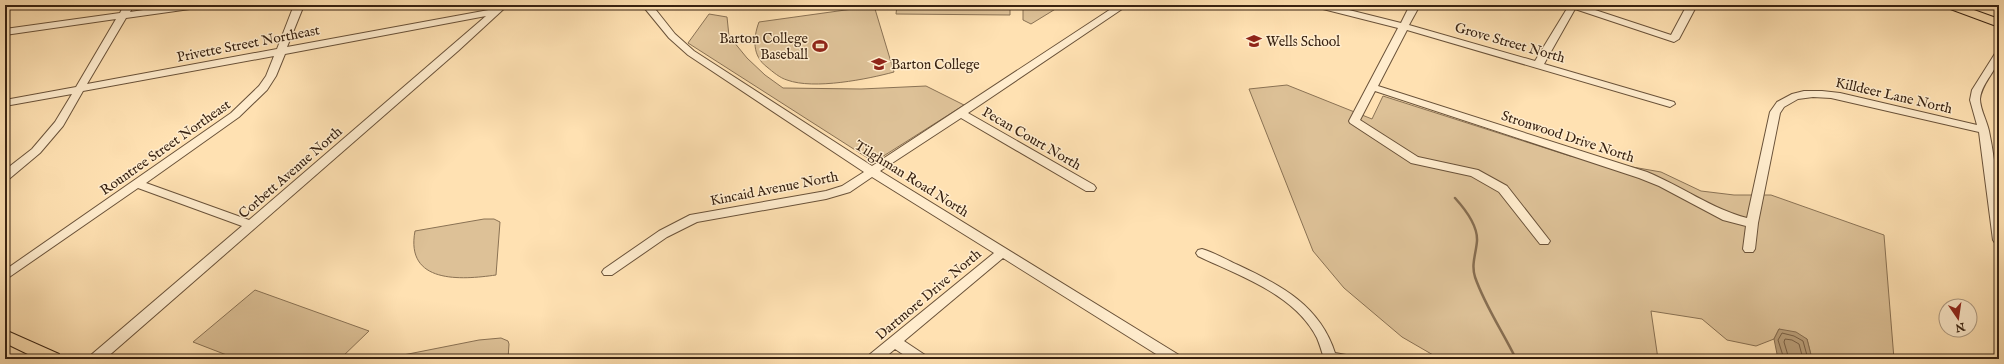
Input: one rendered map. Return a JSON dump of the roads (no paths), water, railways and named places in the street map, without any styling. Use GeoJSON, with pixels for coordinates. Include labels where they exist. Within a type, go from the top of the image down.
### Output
{"type":"FeatureCollection","features":[{"type":"Feature","properties":{"kind":"main road"},"geometry":{"type":"LineString","coordinates":[[1949,5],[1999,23]]}},
{"type":"Feature","properties":{"kind":"main road"},"geometry":{"type":"LineString","coordinates":[[5,336],[53,359]]}},
{"type":"Feature","properties":{"kind":"street"},"geometry":{"type":"LineString","coordinates":[[5,176],[29,158],[50,137],[129,5]]}},
{"type":"Feature","properties":{"kind":"street"},"geometry":{"type":"LineString","coordinates":[[5,32],[197,5]]}},
{"type":"Feature","properties":{"kind":"street","name":"Rountree Street Northeast"},"geometry":{"type":"LineString","coordinates":[[5,276],[138,184],[240,110],[263,88],[275,68],[280,51],[299,5]]}},
{"type":"Feature","properties":{"kind":"street","name":"Tilghman Road North"},"geometry":{"type":"LineString","coordinates":[[647,5],[672,36],[691,53],[873,172],[1174,359]]}},
{"type":"Feature","properties":{"kind":"street","name":"Kincaid Avenue North"},"geometry":{"type":"LineString","coordinates":[[608,272],[663,234],[694,218],[839,192],[873,172],[1123,5]]}},
{"type":"Feature","properties":{"kind":"street","name":"Grove Street North"},"geometry":{"type":"LineString","coordinates":[[1318,5],[1361,17],[1403,26],[1670,104]]}},
{"type":"Feature","properties":{"kind":"street"},"geometry":{"type":"LineString","coordinates":[[1415,5],[1354,121],[1415,160],[1474,173],[1503,189],[1544,241]]}},
{"type":"Feature","properties":{"kind":"street"},"geometry":{"type":"LineString","coordinates":[[1538,65],[1572,5],[1674,39],[1692,5]]}},
{"type":"Feature","properties":{"kind":"street","name":"Privette Street Northeast"},"geometry":{"type":"LineString","coordinates":[[5,103],[500,8]]}},
{"type":"Feature","properties":{"kind":"street","name":"Corbett Avenue North"},"geometry":{"type":"LineString","coordinates":[[96,359],[251,226],[500,8]]}},
{"type":"Feature","properties":{"kind":"street"},"geometry":{"type":"LineString","coordinates":[[1999,54],[1976,90],[1977,107],[1984,130],[1999,240]]}},
{"type":"Feature","properties":{"kind":"street","name":"Stronwood Drive North"},"geometry":{"type":"LineString","coordinates":[[1371,87],[1643,175],[1663,183],[1727,217],[1752,223]]}},
{"type":"Feature","properties":{"kind":"street","name":"Killdeer Lane North"},"geometry":{"type":"LineString","coordinates":[[1749,249],[1752,223],[1775,112],[1780,104],[1787,99],[1816,93],[1840,96],[1984,130]]}},
{"type":"Feature","properties":{"kind":"street","name":"Pecan Court North"},"geometry":{"type":"LineString","coordinates":[[960,113],[1090,188]]}},
{"type":"Feature","properties":{"kind":"street"},"geometry":{"type":"LineString","coordinates":[[138,184],[251,226]]}},
{"type":"Feature","properties":{"kind":"street","name":"Dartmore Drive North"},"geometry":{"type":"LineString","coordinates":[[874,359],[1002,252]]}},
{"type":"Feature","properties":{"kind":"street"},"geometry":{"type":"LineString","coordinates":[[1202,253],[1294,302],[1314,320],[1334,359]]}},
{"type":"Feature","properties":{"kind":"street"},"geometry":{"type":"LineString","coordinates":[[895,342],[920,359]]}},
{"type":"Feature","properties":{"kind":"water"},"geometry":{"type":"Polygon","coordinates":[[[1779,329],[1796,332],[1807,339],[1812,359],[1781,359],[1777,354],[1774,339],[1779,329]]]}},
{"type":"Feature","properties":{"kind":"waterway"},"geometry":{"type":"LineString","coordinates":[[1455,198],[1467,212],[1477,235],[1474,272],[1479,288],[1516,359]]}},
{"type":"Feature","properties":{"kind":"place","name":"Wells School"},"geometry":{"type":"Point","coordinates":[1254,41]}},
{"type":"Feature","properties":{"kind":"place","name":"Barton College Baseball"},"geometry":{"type":"Point","coordinates":[820,46]}},
{"type":"Feature","properties":{"kind":"place","name":"Barton College"},"geometry":{"type":"Point","coordinates":[879,64]}}]}
